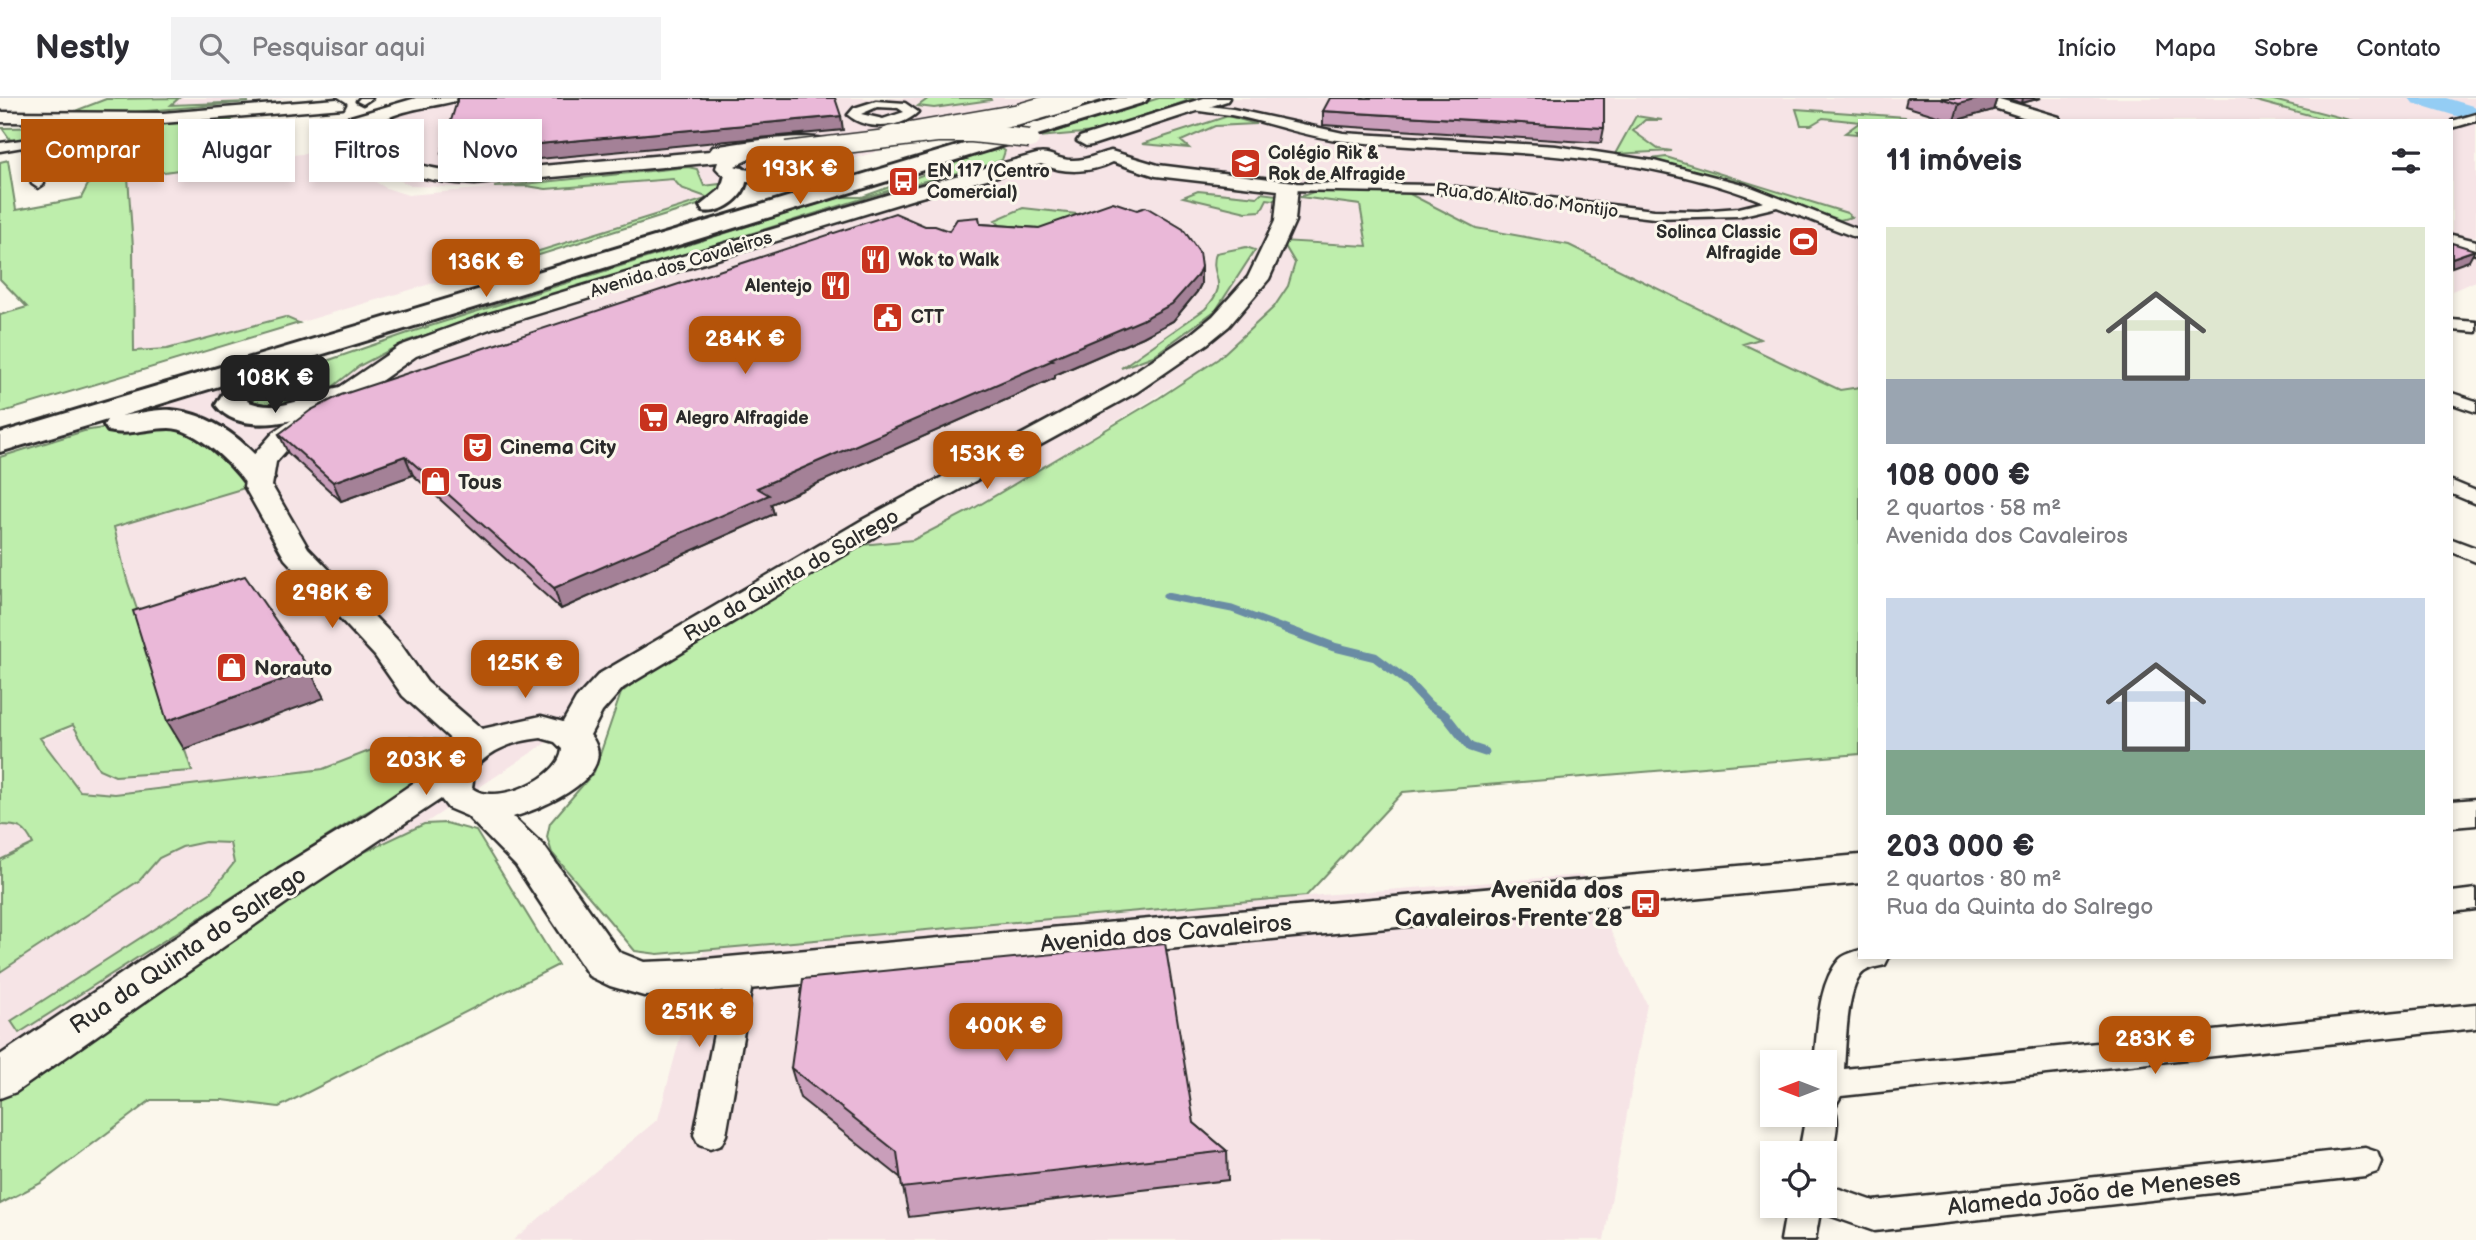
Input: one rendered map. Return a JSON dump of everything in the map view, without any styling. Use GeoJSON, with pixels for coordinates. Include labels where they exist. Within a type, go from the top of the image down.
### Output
{"type":"FeatureCollection","features":[{"type":"Feature","properties":{"kind":"highway"},"geometry":{"type":"LineString","coordinates":[[461,288],[507,268],[874,156],[954,122],[1023,109],[1061,98]]}},
{"type":"Feature","properties":{"kind":"highway"},"geometry":{"type":"LineString","coordinates":[[890,137],[1017,115],[1076,98]]}},
{"type":"Feature","properties":{"kind":"highway"},"geometry":{"type":"LineString","coordinates":[[0,426],[1104,98]]}},
{"type":"Feature","properties":{"kind":"highway"},"geometry":{"type":"LineString","coordinates":[[0,443],[1138,98]]}},
{"type":"Feature","properties":{"kind":"highway"},"geometry":{"type":"LineString","coordinates":[[711,206],[729,195],[734,169]]}},
{"type":"Feature","properties":{"kind":"highway"},"geometry":{"type":"LineString","coordinates":[[295,353],[241,386],[231,399],[231,405],[250,414],[274,416],[309,408],[348,394]]}},
{"type":"Feature","properties":{"kind":"highway"},"geometry":{"type":"LineString","coordinates":[[0,449],[91,428],[170,419],[201,426],[248,464],[258,478]]}},
{"type":"Feature","properties":{"kind":"street"},"geometry":{"type":"LineString","coordinates":[[414,98],[387,106],[359,128],[356,137],[365,146],[422,175],[438,177]]}},
{"type":"Feature","properties":{"kind":"street"},"geometry":{"type":"LineString","coordinates":[[0,117],[123,119],[246,112],[365,99],[387,106],[449,98]]}},
{"type":"Feature","properties":{"kind":"street"},"geometry":{"type":"LineString","coordinates":[[542,173],[755,145],[845,143],[890,137],[962,133],[1052,148],[1126,130],[1221,98]]}},
{"type":"Feature","properties":{"kind":"street"},"geometry":{"type":"LineString","coordinates":[[1979,98],[2047,119]]}},
{"type":"Feature","properties":{"kind":"street"},"geometry":{"type":"LineString","coordinates":[[318,119],[317,110],[337,104]]}},
{"type":"Feature","properties":{"kind":"street"},"geometry":{"type":"LineString","coordinates":[[1193,107],[1233,112],[1285,127],[1343,137],[1556,150],[1615,158],[1698,175],[1741,188],[1858,234]]}},
{"type":"Feature","properties":{"kind":"street"},"geometry":{"type":"LineString","coordinates":[[246,112],[279,112],[309,120]]}},
{"type":"Feature","properties":{"kind":"street"},"geometry":{"type":"LineString","coordinates":[[359,119],[372,118]]}},
{"type":"Feature","properties":{"kind":"street"},"geometry":{"type":"LineString","coordinates":[[2453,125],[2474,118]]}},
{"type":"Feature","properties":{"kind":"street"},"geometry":{"type":"LineString","coordinates":[[1052,148],[1054,163],[1093,163],[1110,152],[1126,130]]}},
{"type":"Feature","properties":{"kind":"street"},"geometry":{"type":"LineString","coordinates":[[793,156],[903,141],[959,137],[1021,142]]}},
{"type":"Feature","properties":{"kind":"street","name":"Rua do Alto do Montijo"},"geometry":{"type":"LineString","coordinates":[[1087,141],[1156,170],[1288,186],[1437,189],[1642,213],[1752,212],[1777,203]]}},
{"type":"Feature","properties":{"kind":"street"},"geometry":{"type":"LineString","coordinates":[[986,173],[1017,157],[1021,142]]}},
{"type":"Feature","properties":{"kind":"street"},"geometry":{"type":"LineString","coordinates":[[793,156],[845,143]]}},
{"type":"Feature","properties":{"kind":"street"},"geometry":{"type":"LineString","coordinates":[[0,147],[21,144]]}},
{"type":"Feature","properties":{"kind":"street","name":"Avenida dos Cavaleiros"},"geometry":{"type":"LineString","coordinates":[[258,478],[263,460],[283,438],[408,351],[451,334],[986,173],[1052,148]]}},
{"type":"Feature","properties":{"kind":"street"},"geometry":{"type":"LineString","coordinates":[[542,176],[689,164],[769,174],[790,168],[793,156]]}},
{"type":"Feature","properties":{"kind":"street"},"geometry":{"type":"LineString","coordinates":[[616,165],[734,169]]}},
{"type":"Feature","properties":{"kind":"street"},"geometry":{"type":"LineString","coordinates":[[421,182],[459,182]]}},
{"type":"Feature","properties":{"kind":"street","name":"Rua da Quinta do Salrego"},"geometry":{"type":"LineString","coordinates":[[572,736],[588,707],[611,681],[874,525],[1128,387],[1199,339],[1221,321],[1258,279],[1285,221],[1288,186]]}},
{"type":"Feature","properties":{"kind":"street"},"geometry":{"type":"LineString","coordinates":[[2453,241],[2476,248]]}},
{"type":"Feature","properties":{"kind":"street"},"geometry":{"type":"LineString","coordinates":[[2453,326],[2476,327]]}},
{"type":"Feature","properties":{"kind":"street"},"geometry":{"type":"LineString","coordinates":[[2453,398],[2476,402]]}},
{"type":"Feature","properties":{"kind":"street"},"geometry":{"type":"LineString","coordinates":[[2453,398],[2476,407]]}},
{"type":"Feature","properties":{"kind":"street"},"geometry":{"type":"LineString","coordinates":[[258,478],[258,486],[296,553],[387,649],[415,689],[479,745]]}},
{"type":"Feature","properties":{"kind":"street"},"geometry":{"type":"LineString","coordinates":[[2453,487],[2476,498]]}},
{"type":"Feature","properties":{"kind":"street"},"geometry":{"type":"LineString","coordinates":[[2453,545],[2476,556]]}},
{"type":"Feature","properties":{"kind":"street"},"geometry":{"type":"LineString","coordinates":[[465,793],[459,763],[479,745],[499,735],[541,727],[559,730],[572,736],[579,745],[580,756],[565,780],[551,791],[535,821],[530,856]]}},
{"type":"Feature","properties":{"kind":"street","name":"Rua da Quinta do Salrego"},"geometry":{"type":"LineString","coordinates":[[0,1079],[292,878],[378,825],[465,793],[516,805],[551,791]]}},
{"type":"Feature","properties":{"kind":"street","name":"Avenida dos Cavaleiros"},"geometry":{"type":"LineString","coordinates":[[465,793],[530,856],[604,964],[644,979],[740,973],[1858,869]]}},
{"type":"Feature","properties":{"kind":"street"},"geometry":{"type":"LineString","coordinates":[[2453,814],[2476,811]]}},
{"type":"Feature","properties":{"kind":"street"},"geometry":{"type":"LineString","coordinates":[[2453,902],[2476,899]]}},
{"type":"Feature","properties":{"kind":"street"},"geometry":{"type":"LineString","coordinates":[[1832,1050],[1844,976],[1852,965],[1869,959]]}},
{"type":"Feature","properties":{"kind":"street"},"geometry":{"type":"LineString","coordinates":[[710,1135],[740,973]]}},
{"type":"Feature","properties":{"kind":"street"},"geometry":{"type":"LineString","coordinates":[[1838,1097],[2476,1016]]}},
{"type":"Feature","properties":{"kind":"street","name":"Alameda João de Meneses"},"geometry":{"type":"LineString","coordinates":[[1837,1203],[1874,1216],[2365,1162]]}},
{"type":"Feature","properties":{"kind":"street"},"geometry":{"type":"LineString","coordinates":[[1798,1240],[1802,1218]]}},
{"type":"Feature","properties":{"kind":"shaded area"},"geometry":{"type":"Polygon","coordinates":[[[179,98],[296,98],[170,105],[179,98]]]}},
{"type":"Feature","properties":{"kind":"shaded area"},"geometry":{"type":"Polygon","coordinates":[[[432,98],[1048,98],[837,164],[803,171],[803,174],[704,186],[697,169],[688,167],[542,181],[542,119],[438,119],[438,182],[536,182],[506,185],[546,189],[674,178],[681,188],[710,198],[626,226],[123,375],[135,348],[128,182],[164,182],[164,172],[178,170],[178,182],[295,182],[295,155],[309,153],[309,182],[376,182],[408,195],[490,188],[412,186],[403,182],[424,182],[424,119],[365,119],[432,98]]]}},
{"type":"Feature","properties":{"kind":"shaded area"},"geometry":{"type":"Polygon","coordinates":[[[1196,98],[2476,98],[2476,236],[2471,237],[2476,239],[2476,281],[2453,291],[2453,119],[1858,119],[1858,387],[1840,390],[1742,344],[1758,338],[1569,245],[1476,228],[1404,191],[1371,189],[1304,195],[1309,200],[1360,205],[1368,246],[1283,241],[1295,263],[1288,286],[1274,307],[1218,359],[971,510],[913,540],[861,545],[650,669],[621,693],[424,824],[358,855],[0,1096],[0,757],[93,719],[0,476],[200,389],[359,366],[421,336],[897,188],[990,165],[1003,160],[1005,152],[1002,148],[1038,137],[1094,132],[1196,98]]]}},
{"type":"Feature","properties":{"kind":"shaded area"},"geometry":{"type":"Polygon","coordinates":[[[1583,875],[1647,1004],[1604,1240],[513,1240],[658,1119],[706,942],[1583,875]]]}},
{"type":"Feature","properties":{"kind":"green space"},"geometry":{"type":"Polygon","coordinates":[[[179,98],[171,105],[249,102],[124,113],[70,113],[106,99],[179,98]]]}},
{"type":"Feature","properties":{"kind":"green space"},"geometry":{"type":"Polygon","coordinates":[[[929,98],[991,100],[934,108],[918,106],[929,98]]]}},
{"type":"Feature","properties":{"kind":"green space"},"geometry":{"type":"Polygon","coordinates":[[[1159,98],[1196,98],[1094,132],[1038,137],[1159,98]]]}},
{"type":"Feature","properties":{"kind":"green space"},"geometry":{"type":"Polygon","coordinates":[[[2245,98],[2266,98],[2345,119],[2324,119],[2245,98]]]}},
{"type":"Feature","properties":{"kind":"green space"},"geometry":{"type":"Polygon","coordinates":[[[1796,109],[1906,119],[1858,119],[1858,122],[1823,118],[1811,125],[1801,125],[1796,109]]]}},
{"type":"Feature","properties":{"kind":"green space"},"geometry":{"type":"Polygon","coordinates":[[[1228,116],[1256,124],[1215,126],[1181,141],[1189,148],[1142,144],[1228,116]]]}},
{"type":"Feature","properties":{"kind":"green space"},"geometry":{"type":"Polygon","coordinates":[[[1636,116],[1662,120],[1645,120],[1633,131],[1658,149],[1672,151],[1615,154],[1636,116]]]}},
{"type":"Feature","properties":{"kind":"green space"},"geometry":{"type":"Polygon","coordinates":[[[178,123],[178,170],[164,172],[164,124],[178,123]]]}},
{"type":"Feature","properties":{"kind":"green space"},"geometry":{"type":"Polygon","coordinates":[[[1858,123],[1857,134],[1845,133],[1858,123]]]}},
{"type":"Feature","properties":{"kind":"green space"},"geometry":{"type":"Polygon","coordinates":[[[2,128],[21,128],[21,141],[12,142],[2,128]]]}},
{"type":"Feature","properties":{"kind":"green space"},"geometry":{"type":"Polygon","coordinates":[[[999,147],[1005,151],[1002,160],[989,165],[897,188],[407,341],[359,366],[325,393],[310,399],[270,407],[248,402],[253,391],[268,381],[408,333],[840,197],[862,197],[999,147]]]}},
{"type":"Feature","properties":{"kind":"green space"},"geometry":{"type":"Polygon","coordinates":[[[1666,157],[1847,213],[1852,217],[1840,220],[1719,177],[1651,159],[1666,157]]]}},
{"type":"Feature","properties":{"kind":"green space"},"geometry":{"type":"Polygon","coordinates":[[[8,160],[16,210],[81,198],[89,182],[128,182],[133,247],[134,351],[167,349],[285,317],[299,323],[0,413],[0,315],[27,307],[0,279],[0,162],[8,160]]]}},
{"type":"Feature","properties":{"kind":"green space"},"geometry":{"type":"Polygon","coordinates":[[[688,167],[697,169],[704,186],[720,184],[718,193],[701,204],[533,257],[520,257],[709,198],[681,188],[673,179],[546,189],[527,186],[494,187],[688,167]]]}},
{"type":"Feature","properties":{"kind":"green space"},"geometry":{"type":"Polygon","coordinates":[[[1371,189],[1404,191],[1476,228],[1569,245],[1760,339],[1743,344],[1840,390],[1858,387],[1858,754],[1403,792],[1306,896],[658,954],[635,951],[552,853],[547,837],[550,823],[594,772],[621,693],[650,669],[861,545],[913,540],[971,510],[1159,398],[1218,359],[1274,307],[1288,286],[1295,263],[1282,241],[1367,246],[1360,205],[1300,197],[1313,192],[1371,189]]]}},
{"type":"Feature","properties":{"kind":"green space"},"geometry":{"type":"Polygon","coordinates":[[[1198,191],[1257,197],[1261,193],[1277,195],[1274,200],[1267,199],[1261,211],[1246,212],[1183,197],[1198,191]]]}},
{"type":"Feature","properties":{"kind":"green space"},"geometry":{"type":"Polygon","coordinates":[[[1023,208],[1086,215],[1013,239],[995,220],[1023,208]]]}},
{"type":"Feature","properties":{"kind":"green space"},"geometry":{"type":"Polygon","coordinates":[[[1246,247],[1255,250],[1216,310],[1153,356],[1121,368],[1205,309],[1217,292],[1218,280],[1214,262],[1216,253],[1246,247]]]}},
{"type":"Feature","properties":{"kind":"green space"},"geometry":{"type":"Polygon","coordinates":[[[114,426],[175,427],[198,431],[248,487],[114,527],[127,580],[192,771],[115,776],[99,769],[73,725],[40,738],[80,791],[115,794],[323,769],[405,737],[446,740],[430,766],[411,785],[19,1033],[11,1021],[210,893],[234,863],[230,843],[205,842],[182,847],[159,858],[140,880],[0,972],[0,860],[33,844],[21,828],[0,825],[0,457],[84,431],[114,426]]]}},
{"type":"Feature","properties":{"kind":"green space"},"geometry":{"type":"Polygon","coordinates":[[[446,823],[476,831],[558,965],[279,1107],[223,1100],[151,1100],[41,1183],[0,1204],[0,1096],[358,855],[424,824],[446,823]]]}},
{"type":"Feature","properties":{"kind":"building"},"geometry":{"type":"Polygon","coordinates":[[[458,98],[835,98],[841,116],[542,144],[542,119],[452,119],[458,98]]]}},
{"type":"Feature","properties":{"kind":"building"},"geometry":{"type":"Polygon","coordinates":[[[1330,98],[1604,98],[1604,128],[1323,111],[1330,98]]]}},
{"type":"Feature","properties":{"kind":"building"},"geometry":{"type":"Polygon","coordinates":[[[1940,98],[1981,98],[1959,104],[1940,98]]]}},
{"type":"Feature","properties":{"kind":"building","name":"Alegro Alfragide"},"geometry":{"type":"Polygon","coordinates":[[[1113,202],[1137,210],[1146,207],[1183,229],[1199,252],[1201,267],[1197,276],[1172,304],[1142,320],[1050,359],[1053,360],[757,488],[769,495],[554,588],[405,456],[333,482],[279,434],[311,410],[341,395],[895,213],[925,226],[949,231],[957,219],[979,217],[980,224],[1039,228],[1113,202]]]}},
{"type":"Feature","properties":{"kind":"building"},"geometry":{"type":"Polygon","coordinates":[[[2453,243],[2475,250],[2453,258],[2453,243]]]}},
{"type":"Feature","properties":{"kind":"building","name":"Norauto"},"geometry":{"type":"Polygon","coordinates":[[[245,576],[310,670],[167,721],[133,611],[245,576]]]}},
{"type":"Feature","properties":{"kind":"building"},"geometry":{"type":"Polygon","coordinates":[[[1165,943],[1194,1123],[1227,1151],[902,1188],[897,1152],[791,1068],[803,979],[1165,943]]]}},
{"type":"Feature","properties":{"kind":"waterway"},"geometry":{"type":"LineString","coordinates":[[2421,98],[2476,115]]}},
{"type":"Feature","properties":{"kind":"waterway"},"geometry":{"type":"LineString","coordinates":[[1166,596],[1232,609],[1288,630]]}},
{"type":"Feature","properties":{"kind":"waterway"},"geometry":{"type":"LineString","coordinates":[[1283,628],[1334,647],[1375,657],[1407,681],[1429,705],[1445,715],[1470,747],[1485,752]]}},
{"type":"Feature","properties":{"kind":"place","name":"Colégio Rik & Rok de Alfragide"},"geometry":{"type":"Point","coordinates":[1245,163]}},
{"type":"Feature","properties":{"kind":"place","name":"EN 117 (Centro Comercial)"},"geometry":{"type":"Point","coordinates":[904,181]}},
{"type":"Feature","properties":{"kind":"place","name":"Solinca Classic Alfragide"},"geometry":{"type":"Point","coordinates":[1804,242]}},
{"type":"Feature","properties":{"kind":"place","name":"Wok to Walk"},"geometry":{"type":"Point","coordinates":[875,260]}},
{"type":"Feature","properties":{"kind":"place","name":"Alentejo"},"geometry":{"type":"Point","coordinates":[835,286]}},
{"type":"Feature","properties":{"kind":"place","name":"CTT"},"geometry":{"type":"Point","coordinates":[888,317]}},
{"type":"Feature","properties":{"kind":"place","name":"Alegro Alfragide"},"geometry":{"type":"Point","coordinates":[653,418]}},
{"type":"Feature","properties":{"kind":"place","name":"Cinema City"},"geometry":{"type":"Point","coordinates":[477,447]}},
{"type":"Feature","properties":{"kind":"place","name":"Tous"},"geometry":{"type":"Point","coordinates":[435,482]}},
{"type":"Feature","properties":{"kind":"place","name":"Norauto"},"geometry":{"type":"Point","coordinates":[231,668]}},
{"type":"Feature","properties":{"kind":"place","name":"Avenida dos Cavaleiros Frente 28"},"geometry":{"type":"Point","coordinates":[1646,904]}}]}
